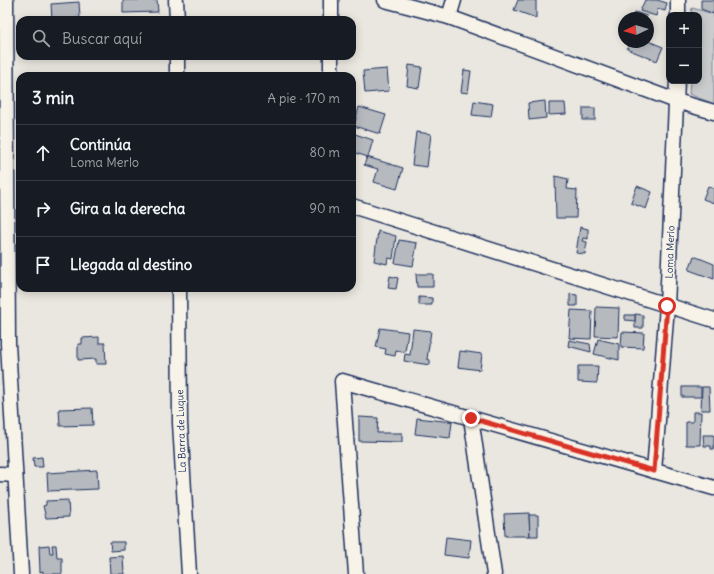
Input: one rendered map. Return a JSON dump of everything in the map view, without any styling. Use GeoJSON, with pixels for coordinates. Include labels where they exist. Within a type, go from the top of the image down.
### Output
{"type":"FeatureCollection","features":[{"type":"Feature","properties":{"kind":"street"},"geometry":{"type":"LineString","coordinates":[[6,0],[4,345],[15,475],[21,574]]}},
{"type":"Feature","properties":{"kind":"street"},"geometry":{"type":"LineString","coordinates":[[176,0],[177,16]]}},
{"type":"Feature","properties":{"kind":"street"},"geometry":{"type":"LineString","coordinates":[[330,0],[330,16]]}},
{"type":"Feature","properties":{"kind":"street"},"geometry":{"type":"LineString","coordinates":[[385,0],[449,17],[676,101],[714,112]]}},
{"type":"Feature","properties":{"kind":"street"},"geometry":{"type":"LineString","coordinates":[[449,17],[454,0]]}},
{"type":"Feature","properties":{"kind":"street"},"geometry":{"type":"LineString","coordinates":[[678,0],[678,12]]}},
{"type":"Feature","properties":{"kind":"street"},"geometry":{"type":"LineString","coordinates":[[177,60],[177,72]]}},
{"type":"Feature","properties":{"kind":"street"},"geometry":{"type":"LineString","coordinates":[[331,60],[331,72]]}},
{"type":"Feature","properties":{"kind":"street","name":"Loma Merlo"},"geometry":{"type":"LineString","coordinates":[[654,471],[667,306],[677,84]]}},
{"type":"Feature","properties":{"kind":"street"},"geometry":{"type":"LineString","coordinates":[[356,207],[714,320]]}},
{"type":"Feature","properties":{"kind":"street","name":"La Barra de Luque"},"geometry":{"type":"LineString","coordinates":[[179,292],[180,423],[189,574]]}},
{"type":"Feature","properties":{"kind":"street"},"geometry":{"type":"LineString","coordinates":[[356,574],[342,381],[714,488]]}},
{"type":"Feature","properties":{"kind":"street"},"geometry":{"type":"LineString","coordinates":[[471,418],[494,574]]}},
{"type":"Feature","properties":{"kind":"street"},"geometry":{"type":"LineString","coordinates":[[0,474],[15,475]]}},
{"type":"Feature","properties":{"kind":"shaded area"},"geometry":{"type":"Polygon","coordinates":[[[692,8],[714,14],[714,104],[689,94],[690,84],[702,84],[702,12],[691,12],[692,8]]]}},
{"type":"Feature","properties":{"kind":"building"},"geometry":{"type":"Polygon","coordinates":[[[123,0],[157,0],[158,12],[123,13],[123,0]]]}},
{"type":"Feature","properties":{"kind":"building"},"geometry":{"type":"Polygon","coordinates":[[[518,0],[536,0],[536,18],[514,10],[518,0]]]}},
{"type":"Feature","properties":{"kind":"building"},"geometry":{"type":"Polygon","coordinates":[[[645,0],[657,0],[667,3],[665,11],[658,9],[656,16],[654,15],[654,12],[640,11],[645,0]]]}},
{"type":"Feature","properties":{"kind":"building"},"geometry":{"type":"Polygon","coordinates":[[[701,0],[714,0],[714,14],[701,9],[701,0]]]}},
{"type":"Feature","properties":{"kind":"building"},"geometry":{"type":"Polygon","coordinates":[[[79,2],[80,16],[52,16],[51,4],[79,2]]]}},
{"type":"Feature","properties":{"kind":"building"},"geometry":{"type":"Polygon","coordinates":[[[654,43],[663,47],[657,61],[627,49],[654,48],[654,43]]]}},
{"type":"Feature","properties":{"kind":"building"},"geometry":{"type":"Polygon","coordinates":[[[409,65],[422,67],[419,88],[407,86],[409,65]]]}},
{"type":"Feature","properties":{"kind":"building"},"geometry":{"type":"Polygon","coordinates":[[[387,69],[389,91],[365,93],[363,71],[387,69]]]}},
{"type":"Feature","properties":{"kind":"building"},"geometry":{"type":"Polygon","coordinates":[[[464,70],[471,71],[468,93],[461,92],[464,70]]]}},
{"type":"Feature","properties":{"kind":"building"},"geometry":{"type":"Polygon","coordinates":[[[474,101],[493,104],[491,117],[472,115],[474,101]]]}},
{"type":"Feature","properties":{"kind":"building"},"geometry":{"type":"Polygon","coordinates":[[[545,101],[546,118],[529,120],[528,103],[545,101]]]}},
{"type":"Feature","properties":{"kind":"building"},"geometry":{"type":"Polygon","coordinates":[[[549,103],[565,103],[566,114],[549,115],[549,103]]]}},
{"type":"Feature","properties":{"kind":"building"},"geometry":{"type":"Polygon","coordinates":[[[359,107],[386,115],[380,134],[356,127],[356,118],[359,107]]]}},
{"type":"Feature","properties":{"kind":"building"},"geometry":{"type":"Polygon","coordinates":[[[583,108],[595,108],[595,120],[583,120],[583,108]]]}},
{"type":"Feature","properties":{"kind":"building"},"geometry":{"type":"Polygon","coordinates":[[[416,132],[431,134],[427,167],[412,165],[416,132]]]}},
{"type":"Feature","properties":{"kind":"building"},"geometry":{"type":"Polygon","coordinates":[[[356,134],[373,140],[368,157],[356,153],[356,134]]]}},
{"type":"Feature","properties":{"kind":"building"},"geometry":{"type":"Polygon","coordinates":[[[367,157],[403,168],[397,189],[374,182],[378,169],[364,165],[367,157]]]}},
{"type":"Feature","properties":{"kind":"building"},"geometry":{"type":"Polygon","coordinates":[[[555,176],[568,179],[567,189],[577,190],[576,218],[556,218],[555,176]]]}},
{"type":"Feature","properties":{"kind":"building"},"geometry":{"type":"Polygon","coordinates":[[[637,186],[652,192],[646,209],[631,203],[637,186]]]}},
{"type":"Feature","properties":{"kind":"building"},"geometry":{"type":"Polygon","coordinates":[[[708,186],[714,189],[714,203],[703,199],[708,186]]]}},
{"type":"Feature","properties":{"kind":"building"},"geometry":{"type":"Polygon","coordinates":[[[580,227],[588,229],[588,239],[583,238],[582,241],[587,242],[585,254],[576,253],[580,227]]]}},
{"type":"Feature","properties":{"kind":"building"},"geometry":{"type":"Polygon","coordinates":[[[378,231],[396,236],[393,259],[388,258],[387,264],[374,261],[378,231]]]}},
{"type":"Feature","properties":{"kind":"building"},"geometry":{"type":"Polygon","coordinates":[[[399,240],[417,243],[413,266],[395,263],[399,240]]]}},
{"type":"Feature","properties":{"kind":"building"},"geometry":{"type":"Polygon","coordinates":[[[694,256],[714,264],[714,279],[689,270],[694,256]]]}},
{"type":"Feature","properties":{"kind":"building"},"geometry":{"type":"Polygon","coordinates":[[[416,274],[433,274],[433,287],[417,287],[416,274]]]}},
{"type":"Feature","properties":{"kind":"building"},"geometry":{"type":"Polygon","coordinates":[[[390,276],[398,278],[396,289],[388,288],[390,276]]]}},
{"type":"Feature","properties":{"kind":"building"},"geometry":{"type":"Polygon","coordinates":[[[570,294],[577,295],[577,306],[570,306],[570,294]]]}},
{"type":"Feature","properties":{"kind":"building"},"geometry":{"type":"Polygon","coordinates":[[[419,297],[432,298],[432,305],[419,305],[419,297]]]}},
{"type":"Feature","properties":{"kind":"building"},"geometry":{"type":"Polygon","coordinates":[[[596,307],[619,308],[618,337],[595,336],[596,307]]]}},
{"type":"Feature","properties":{"kind":"building"},"geometry":{"type":"Polygon","coordinates":[[[571,310],[592,311],[591,339],[569,338],[571,310]]]}},
{"type":"Feature","properties":{"kind":"building"},"geometry":{"type":"Polygon","coordinates":[[[635,314],[643,315],[643,328],[635,328],[635,314]]]}},
{"type":"Feature","properties":{"kind":"building"},"geometry":{"type":"Polygon","coordinates":[[[625,315],[635,315],[635,321],[625,320],[625,315]]]}},
{"type":"Feature","properties":{"kind":"building"},"geometry":{"type":"Polygon","coordinates":[[[380,328],[408,332],[405,352],[396,350],[395,356],[385,354],[386,349],[376,347],[380,328]]]}},
{"type":"Feature","properties":{"kind":"building"},"geometry":{"type":"Polygon","coordinates":[[[413,329],[431,331],[427,359],[430,360],[430,365],[404,361],[405,354],[410,355],[413,329]]]}},
{"type":"Feature","properties":{"kind":"building"},"geometry":{"type":"Polygon","coordinates":[[[622,332],[644,333],[643,348],[621,347],[622,332]]]}},
{"type":"Feature","properties":{"kind":"building"},"geometry":{"type":"Polygon","coordinates":[[[99,337],[99,343],[105,343],[106,364],[96,364],[96,359],[78,360],[78,344],[82,344],[82,338],[99,337]]]}},
{"type":"Feature","properties":{"kind":"building"},"geometry":{"type":"Polygon","coordinates":[[[598,339],[619,344],[619,360],[594,354],[598,339]]]}},
{"type":"Feature","properties":{"kind":"building"},"geometry":{"type":"Polygon","coordinates":[[[569,340],[590,344],[591,352],[568,346],[569,340]]]}},
{"type":"Feature","properties":{"kind":"building"},"geometry":{"type":"Polygon","coordinates":[[[460,351],[482,354],[480,370],[458,367],[460,351]]]}},
{"type":"Feature","properties":{"kind":"building"},"geometry":{"type":"Polygon","coordinates":[[[578,366],[598,366],[597,383],[578,382],[578,366]]]}},
{"type":"Feature","properties":{"kind":"building"},"geometry":{"type":"Polygon","coordinates":[[[682,387],[701,387],[701,397],[682,397],[682,387]]]}},
{"type":"Feature","properties":{"kind":"building"},"geometry":{"type":"Polygon","coordinates":[[[702,387],[709,387],[710,410],[701,410],[702,387]]]}},
{"type":"Feature","properties":{"kind":"building"},"geometry":{"type":"Polygon","coordinates":[[[92,408],[93,425],[60,426],[59,409],[92,408]]]}},
{"type":"Feature","properties":{"kind":"building"},"geometry":{"type":"Polygon","coordinates":[[[693,412],[701,412],[700,445],[686,445],[686,422],[693,422],[693,412]]]}},
{"type":"Feature","properties":{"kind":"building"},"geometry":{"type":"Polygon","coordinates":[[[359,417],[378,418],[377,433],[402,433],[402,442],[359,441],[359,417]]]}},
{"type":"Feature","properties":{"kind":"building"},"geometry":{"type":"Polygon","coordinates":[[[417,418],[452,422],[450,438],[415,434],[417,418]]]}},
{"type":"Feature","properties":{"kind":"building"},"geometry":{"type":"Polygon","coordinates":[[[703,435],[714,435],[714,449],[711,449],[711,446],[704,446],[703,435]]]}},
{"type":"Feature","properties":{"kind":"building"},"geometry":{"type":"Polygon","coordinates":[[[42,457],[43,467],[34,467],[33,458],[42,457]]]}},
{"type":"Feature","properties":{"kind":"building"},"geometry":{"type":"Polygon","coordinates":[[[97,470],[98,489],[48,491],[47,473],[97,470]]]}},
{"type":"Feature","properties":{"kind":"building"},"geometry":{"type":"Polygon","coordinates":[[[68,500],[69,517],[46,518],[43,506],[46,505],[46,501],[68,500]]]}},
{"type":"Feature","properties":{"kind":"building"},"geometry":{"type":"Polygon","coordinates":[[[529,513],[530,536],[505,536],[504,514],[529,513]]]}},
{"type":"Feature","properties":{"kind":"building"},"geometry":{"type":"Polygon","coordinates":[[[529,515],[538,515],[538,536],[530,536],[529,515]]]}},
{"type":"Feature","properties":{"kind":"building"},"geometry":{"type":"Polygon","coordinates":[[[446,537],[471,540],[469,558],[444,555],[446,537]]]}},
{"type":"Feature","properties":{"kind":"building"},"geometry":{"type":"Polygon","coordinates":[[[110,542],[124,542],[124,550],[111,551],[110,542]]]}},
{"type":"Feature","properties":{"kind":"building"},"geometry":{"type":"Polygon","coordinates":[[[49,545],[50,553],[53,553],[52,545],[56,545],[57,558],[62,558],[62,574],[43,574],[43,571],[40,572],[39,546],[49,545]]]}},
{"type":"Feature","properties":{"kind":"building"},"geometry":{"type":"Polygon","coordinates":[[[123,556],[124,574],[110,574],[109,557],[123,556]]]}},
{"type":"Feature","properties":{"kind":"route"},"geometry":{"type":"LineString","coordinates":[[471,418],[654,471],[667,306]]}}]}
